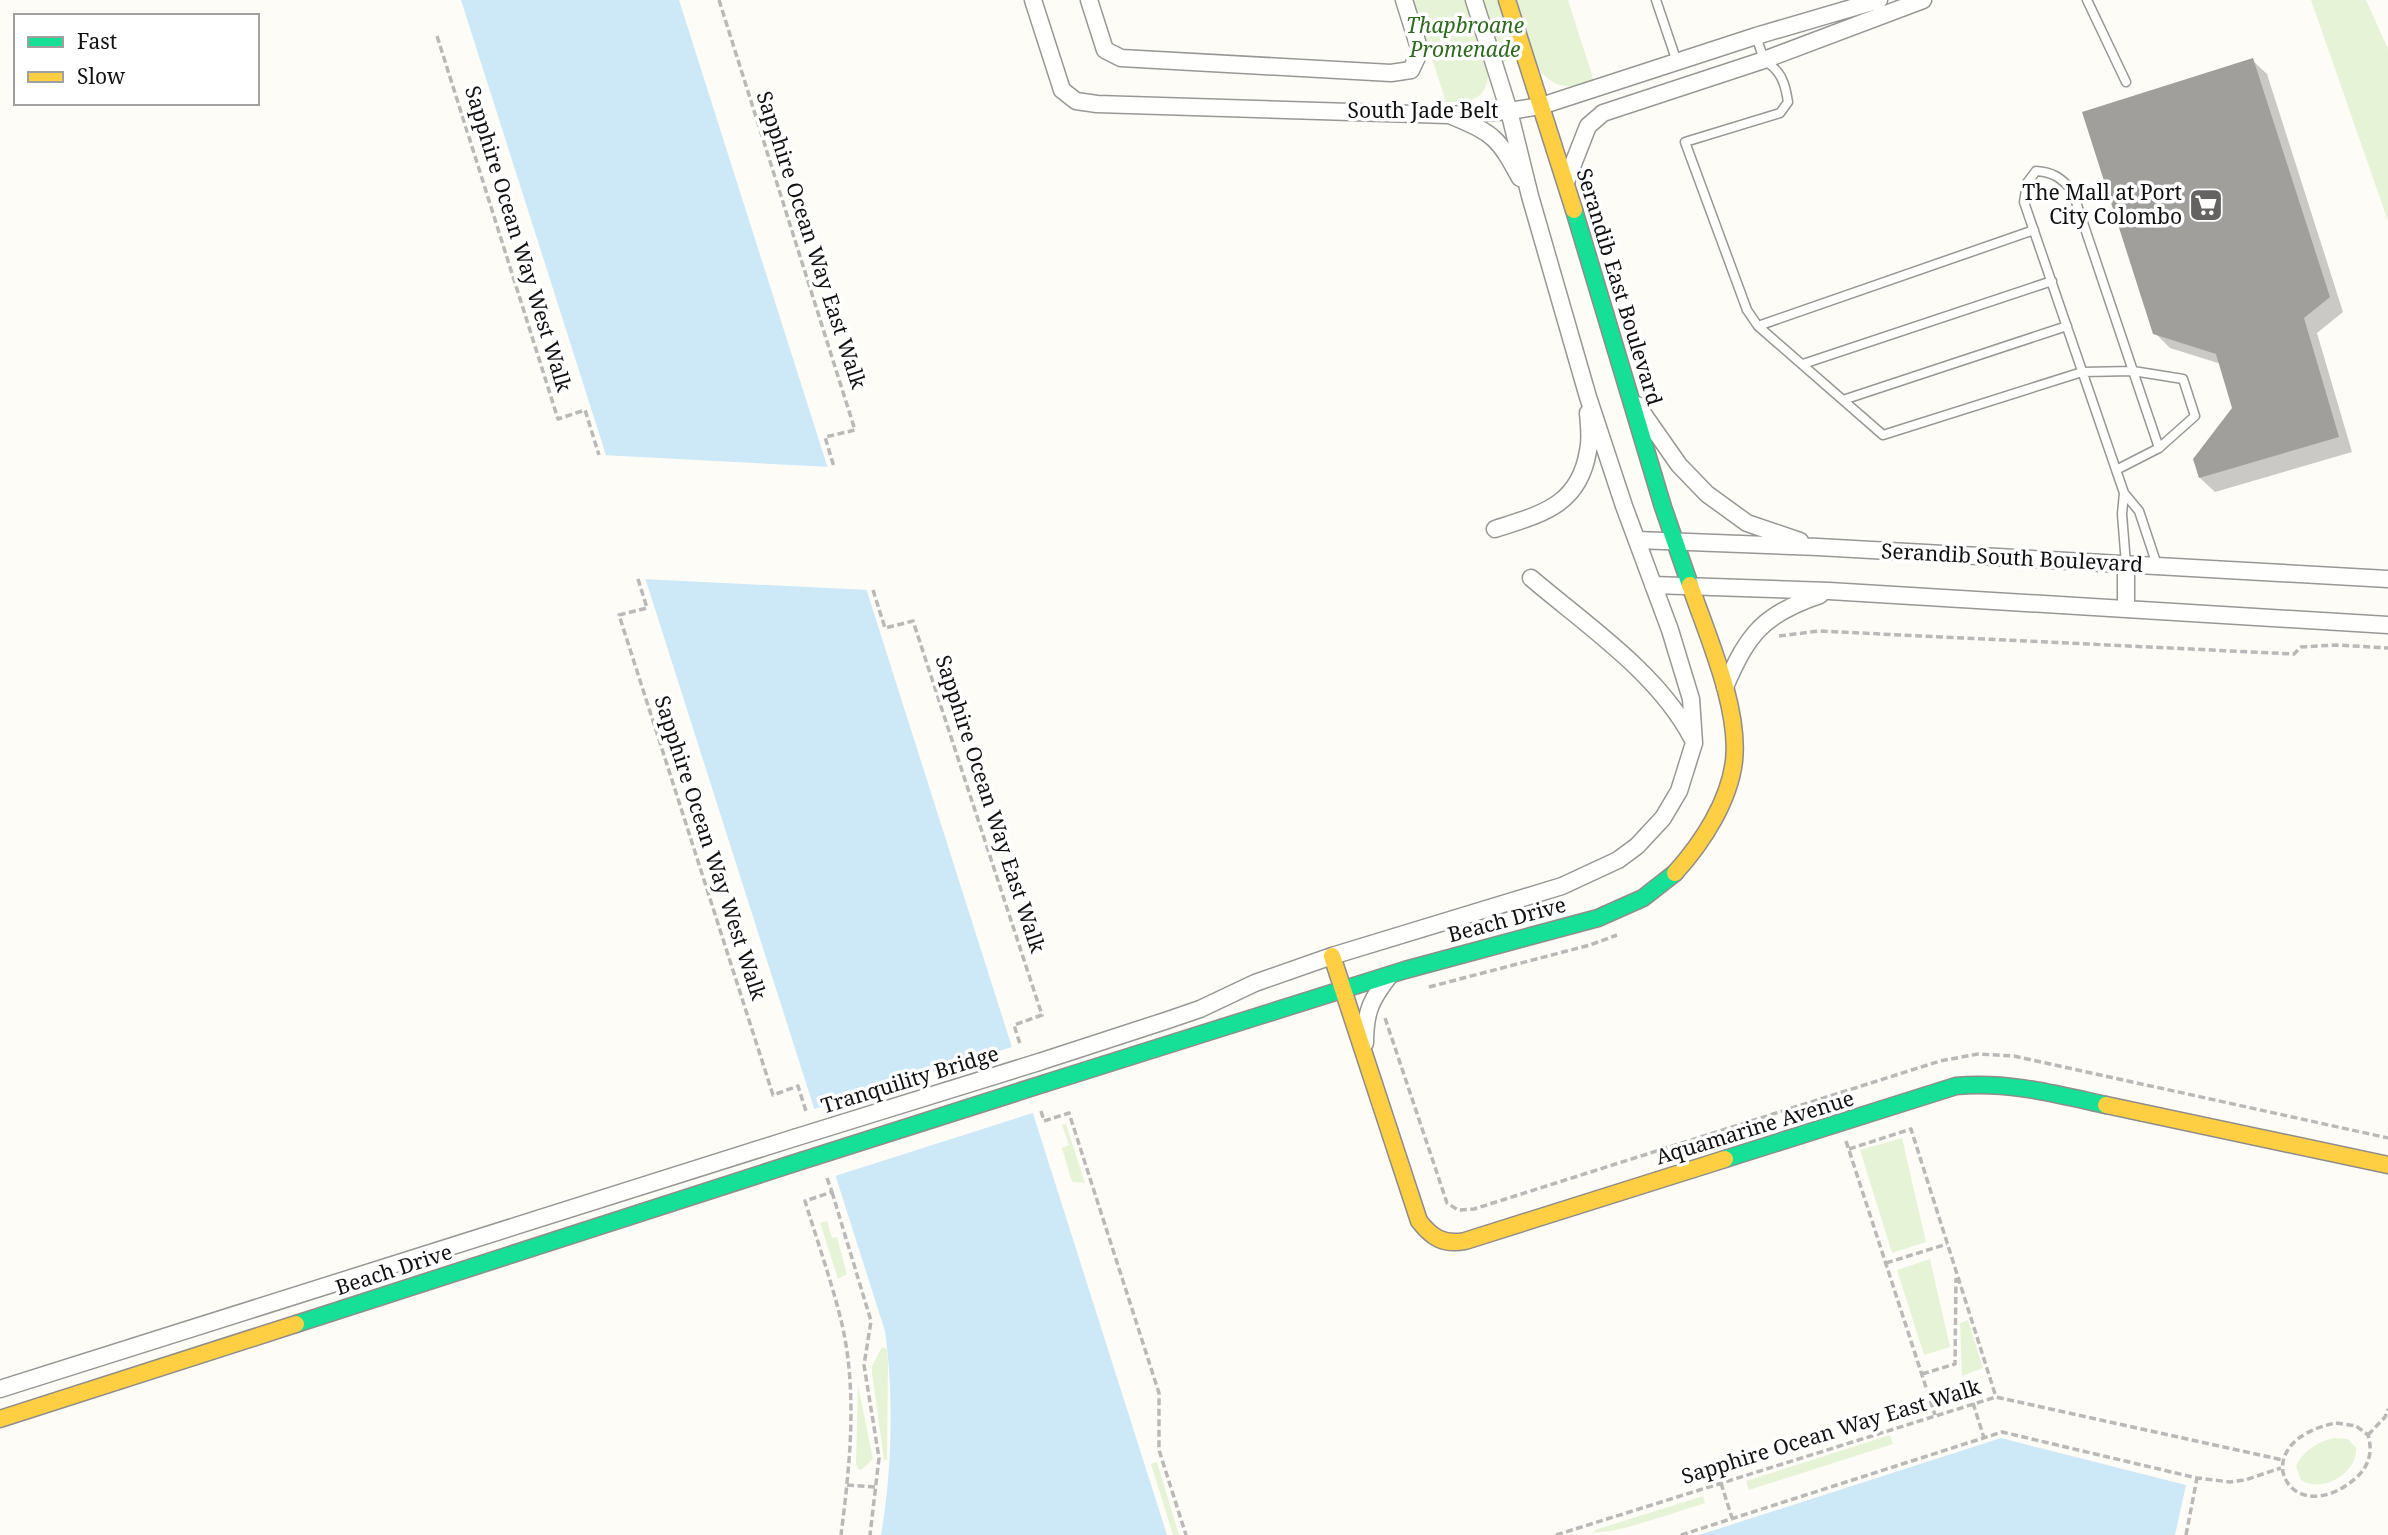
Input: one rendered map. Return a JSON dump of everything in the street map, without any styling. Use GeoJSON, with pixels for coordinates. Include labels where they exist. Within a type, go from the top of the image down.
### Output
{"type":"FeatureCollection","features":[{"type":"Feature","properties":{"kind":"street","name":"South Jade Belt"},"geometry":{"type":"LineString","coordinates":[[1032,0],[1062,90],[1076,101],[1097,104],[1448,115],[1541,106],[1756,36],[1879,0]]}},
{"type":"Feature","properties":{"kind":"street"},"geometry":{"type":"LineString","coordinates":[[1089,0],[1105,50],[1121,58],[1391,73],[1411,69],[1420,51],[1404,0]]}},
{"type":"Feature","properties":{"kind":"street"},"geometry":{"type":"LineString","coordinates":[[1474,0],[1509,111],[1530,196],[1588,397],[1653,585]]}},
{"type":"Feature","properties":{"kind":"street","name":"Serandib East Boulevard"},"geometry":{"type":"LineString","coordinates":[[1507,0],[1566,182],[1663,507],[1691,586]]}},
{"type":"Feature","properties":{"kind":"street"},"geometry":{"type":"LineString","coordinates":[[1566,182],[1588,126],[1603,113],[1764,60],[1923,0]]}},
{"type":"Feature","properties":{"kind":"street"},"geometry":{"type":"LineString","coordinates":[[1448,115],[1484,130],[1502,146],[1530,196]]}},
{"type":"Feature","properties":{"kind":"street"},"geometry":{"type":"LineString","coordinates":[[1630,394],[1679,465],[1707,494],[1747,523],[1818,547]]}},
{"type":"Feature","properties":{"kind":"street"},"geometry":{"type":"LineString","coordinates":[[1495,529],[1557,506],[1574,488],[1584,469],[1589,448],[1588,397]]}},
{"type":"Feature","properties":{"kind":"street","name":"Serandib South Boulevard"},"geometry":{"type":"LineString","coordinates":[[1637,540],[1818,547],[2388,579]]}},
{"type":"Feature","properties":{"kind":"street"},"geometry":{"type":"LineString","coordinates":[[2126,564],[2126,610]]}},
{"type":"Feature","properties":{"kind":"street"},"geometry":{"type":"LineString","coordinates":[[1531,578],[1667,698],[1694,743]]}},
{"type":"Feature","properties":{"kind":"street","name":"Serandib South Boulevard"},"geometry":{"type":"LineString","coordinates":[[1653,585],[1829,592],[2388,625]]}},
{"type":"Feature","properties":{"kind":"street","name":"Beach Drive"},"geometry":{"type":"LineString","coordinates":[[1039,1062],[1188,1013],[1255,984],[1332,956],[1562,886],[1618,860],[1637,846],[1663,818],[1679,791],[1694,743],[1692,699],[1653,585]]}},
{"type":"Feature","properties":{"kind":"street","name":"Beach Drive"},"geometry":{"type":"LineString","coordinates":[[1046,1083],[1390,975],[1598,918],[1643,898],[1669,879],[1695,852],[1712,824],[1734,761],[1733,727],[1725,687],[1691,586]]}},
{"type":"Feature","properties":{"kind":"street"},"geometry":{"type":"LineString","coordinates":[[1725,687],[1749,639],[1772,616],[1796,603],[1829,592]]}},
{"type":"Feature","properties":{"kind":"street","name":"Aquamarine Avenue"},"geometry":{"type":"LineString","coordinates":[[1332,956],[1419,1221],[1435,1239],[1445,1243],[1465,1241],[1956,1086],[1984,1083],[2012,1085],[2388,1165]]}},
{"type":"Feature","properties":{"kind":"street"},"geometry":{"type":"LineString","coordinates":[[1365,1054],[1368,1010],[1376,993],[1390,975]]}},
{"type":"Feature","properties":{"kind":"street","name":"Tranquility Bridge"},"geometry":{"type":"LineString","coordinates":[[794,1138],[1039,1062]]}},
{"type":"Feature","properties":{"kind":"street","name":"Tranquility Bridge"},"geometry":{"type":"LineString","coordinates":[[801,1161],[1046,1083]]}},
{"type":"Feature","properties":{"kind":"street","name":"Beach Drive"},"geometry":{"type":"LineString","coordinates":[[0,1389],[794,1138]]}},
{"type":"Feature","properties":{"kind":"street","name":"Beach Drive"},"geometry":{"type":"LineString","coordinates":[[0,1419],[801,1161]]}},
{"type":"Feature","properties":{"kind":"lane"},"geometry":{"type":"LineString","coordinates":[[1667,0],[1657,2],[1677,62]]}},
{"type":"Feature","properties":{"kind":"lane"},"geometry":{"type":"LineString","coordinates":[[2087,0],[2126,82]]}},
{"type":"Feature","properties":{"kind":"lane"},"geometry":{"type":"LineString","coordinates":[[1756,36],[1764,60],[1777,69],[1784,82],[1788,102],[1780,113],[1685,142],[1747,310],[1758,326],[1883,435],[2082,372],[2133,371],[2183,379],[2195,416],[2159,448],[2116,470]]}},
{"type":"Feature","properties":{"kind":"lane"},"geometry":{"type":"LineString","coordinates":[[2157,565],[2139,511],[2124,494],[2024,202],[2027,183],[2036,172],[2050,172],[2072,190],[2159,448]]}},
{"type":"Feature","properties":{"kind":"lane"},"geometry":{"type":"LineString","coordinates":[[1758,326],[2034,230]]}},
{"type":"Feature","properties":{"kind":"lane"},"geometry":{"type":"LineString","coordinates":[[1803,364],[2052,282]]}},
{"type":"Feature","properties":{"kind":"lane"},"geometry":{"type":"LineString","coordinates":[[1843,400],[2067,326]]}},
{"type":"Feature","properties":{"kind":"lane"},"geometry":{"type":"LineString","coordinates":[[2124,494],[2122,514],[2126,564]]}},
{"type":"Feature","properties":{"kind":"path","name":"Sapphire Ocean Way East Walk"},"geometry":{"type":"LineString","coordinates":[[719,0],[855,430],[825,437],[834,467]]}},
{"type":"Feature","properties":{"kind":"path","name":"Sapphire Ocean Way West Walk"},"geometry":{"type":"LineString","coordinates":[[438,36],[558,419],[585,410],[599,455]]}},
{"type":"Feature","properties":{"kind":"path","name":"Sapphire Ocean Way West Walk"},"geometry":{"type":"LineString","coordinates":[[638,579],[647,608],[619,615],[627,642],[773,1095],[798,1086],[806,1111]]}},
{"type":"Feature","properties":{"kind":"path","name":"Sapphire Ocean Way East Walk"},"geometry":{"type":"LineString","coordinates":[[873,590],[885,628],[913,621],[1042,1015],[1014,1025],[1020,1044]]}},
{"type":"Feature","properties":{"kind":"path"},"geometry":{"type":"LineString","coordinates":[[1769,640],[1780,635],[1819,631],[2294,654],[2301,647],[2336,645],[2388,648]]}},
{"type":"Feature","properties":{"kind":"path"},"geometry":{"type":"LineString","coordinates":[[1424,989],[1590,945],[1618,934]]}},
{"type":"Feature","properties":{"kind":"path"},"geometry":{"type":"LineString","coordinates":[[1384,1014],[1447,1203],[1458,1210],[1474,1209],[1940,1061],[1978,1054],[2014,1056],[2388,1138]]}},
{"type":"Feature","properties":{"kind":"path"},"geometry":{"type":"LineString","coordinates":[[1831,1096],[1935,1415]]}},
{"type":"Feature","properties":{"kind":"path"},"geometry":{"type":"LineString","coordinates":[[1041,1111],[1044,1121],[1069,1113],[1159,1393],[1159,1450],[1186,1535]]}},
{"type":"Feature","properties":{"kind":"path"},"geometry":{"type":"LineString","coordinates":[[1849,1149],[1912,1129],[1996,1397]]}},
{"type":"Feature","properties":{"kind":"path"},"geometry":{"type":"LineString","coordinates":[[827,1178],[871,1321],[864,1365],[879,1458],[870,1535]]}},
{"type":"Feature","properties":{"kind":"path"},"geometry":{"type":"LineString","coordinates":[[832,1192],[805,1201],[841,1321],[849,1365],[851,1405],[847,1486],[841,1535]]}},
{"type":"Feature","properties":{"kind":"path"},"geometry":{"type":"LineString","coordinates":[[1886,1263],[1947,1244]]}},
{"type":"Feature","properties":{"kind":"path"},"geometry":{"type":"LineString","coordinates":[[1922,1374],[1955,1364],[1956,1274]]}},
{"type":"Feature","properties":{"kind":"path","name":"Sapphire Ocean Way East Walk"},"geometry":{"type":"LineString","coordinates":[[1556,1535],[1996,1397],[2283,1460]]}},
{"type":"Feature","properties":{"kind":"path"},"geometry":{"type":"LineString","coordinates":[[1973,1403],[1984,1438]]}},
{"type":"Feature","properties":{"kind":"path"},"geometry":{"type":"LineString","coordinates":[[2368,1434],[2385,1417],[2388,1409]]}},
{"type":"Feature","properties":{"kind":"path"},"geometry":{"type":"LineString","coordinates":[[2347,1423],[2368,1434],[2371,1450],[2365,1468],[2344,1488],[2331,1494],[2317,1497],[2297,1495],[2287,1486],[2281,1468],[2283,1460],[2296,1441],[2322,1426],[2347,1423]]}},
{"type":"Feature","properties":{"kind":"path"},"geometry":{"type":"LineString","coordinates":[[1681,1535],[2002,1432],[2197,1478],[2230,1482],[2281,1468]]}},
{"type":"Feature","properties":{"kind":"path"},"geometry":{"type":"LineString","coordinates":[[2186,1535],[2197,1478]]}},
{"type":"Feature","properties":{"kind":"path"},"geometry":{"type":"LineString","coordinates":[[1721,1483],[1732,1518]]}},
{"type":"Feature","properties":{"kind":"path"},"geometry":{"type":"LineString","coordinates":[[847,1486],[876,1487]]}},
{"type":"Feature","properties":{"kind":"green space","name":"Thapbroane Promenade"},"geometry":{"type":"Polygon","coordinates":[[[1413,0],[1568,0],[1595,84],[1563,86],[1556,83],[1542,73],[1529,54],[1489,67],[1483,92],[1472,100],[1446,102],[1413,0]]]}},
{"type":"Feature","properties":{"kind":"green space"},"geometry":{"type":"Polygon","coordinates":[[[2311,0],[2366,0],[2388,49],[2388,221],[2311,0]]]}},
{"type":"Feature","properties":{"kind":"green space"},"geometry":{"type":"Polygon","coordinates":[[[1066,1124],[1085,1183],[1073,1182],[1071,1179],[1062,1148],[1069,1145],[1062,1125],[1066,1124]]]}},
{"type":"Feature","properties":{"kind":"green space"},"geometry":{"type":"Polygon","coordinates":[[[1902,1138],[1926,1242],[1892,1253],[1860,1150],[1902,1138]]]}},
{"type":"Feature","properties":{"kind":"green space"},"geometry":{"type":"Polygon","coordinates":[[[827,1221],[832,1238],[837,1237],[847,1274],[838,1279],[820,1223],[827,1221]]]}},
{"type":"Feature","properties":{"kind":"green space"},"geometry":{"type":"Polygon","coordinates":[[[1930,1259],[1950,1347],[1924,1355],[1897,1270],[1930,1259]]]}},
{"type":"Feature","properties":{"kind":"green space"},"geometry":{"type":"Polygon","coordinates":[[[1968,1320],[1983,1368],[1962,1376],[1960,1323],[1968,1320]]]}},
{"type":"Feature","properties":{"kind":"green space"},"geometry":{"type":"Polygon","coordinates":[[[882,1347],[887,1349],[888,1364],[887,1460],[884,1460],[872,1373],[872,1366],[882,1347]]]}},
{"type":"Feature","properties":{"kind":"green space"},"geometry":{"type":"Polygon","coordinates":[[[858,1385],[873,1459],[861,1470],[856,1464],[858,1385]]]}},
{"type":"Feature","properties":{"kind":"green space"},"geometry":{"type":"Polygon","coordinates":[[[1890,1435],[1893,1444],[1749,1490],[1746,1481],[1890,1435]]]}},
{"type":"Feature","properties":{"kind":"green space"},"geometry":{"type":"Polygon","coordinates":[[[2334,1438],[2348,1439],[2356,1448],[2351,1466],[2337,1479],[2328,1483],[2309,1484],[2301,1480],[2296,1466],[2303,1455],[2317,1444],[2334,1438]]]}},
{"type":"Feature","properties":{"kind":"green space"},"geometry":{"type":"Polygon","coordinates":[[[1157,1462],[1179,1535],[1173,1535],[1151,1464],[1157,1462]]]}},
{"type":"Feature","properties":{"kind":"green space"},"geometry":{"type":"Polygon","coordinates":[[[1703,1496],[1705,1503],[1631,1526],[1594,1532],[1595,1530],[1703,1496]]]}},
{"type":"Feature","properties":{"kind":"water"},"geometry":{"type":"Polygon","coordinates":[[[461,0],[679,0],[1167,1535],[881,1535],[888,1486],[890,1433],[890,1381],[885,1331],[461,0]]]}},
{"type":"Feature","properties":{"kind":"water"},"geometry":{"type":"Polygon","coordinates":[[[2001,1438],[2186,1485],[2175,1535],[1699,1535],[2001,1438]]]}},
{"type":"Feature","properties":{"kind":"pier"},"geometry":{"type":"Polygon","coordinates":[[[602,455],[831,467],[870,590],[642,579],[602,455]]]}},
{"type":"Feature","properties":{"kind":"pier"},"geometry":{"type":"Polygon","coordinates":[[[1015,1046],[1036,1112],[832,1177],[811,1110],[1015,1046]]]}},
{"type":"Feature","properties":{"kind":"building","name":"The Mall at Port City Colombo"},"geometry":{"type":"Polygon","coordinates":[[[2253,58],[2330,297],[2304,318],[2339,437],[2199,478],[2193,459],[2232,408],[2216,354],[2153,334],[2082,112],[2253,58]]]}},
{"type":"Feature","properties":{"kind":"traffic: fast"},"geometry":{"type":"LineString","coordinates":[[1574,210],[1663,507],[1690,585]]}},
{"type":"Feature","properties":{"kind":"traffic: fast"},"geometry":{"type":"LineString","coordinates":[[1046,1083],[1405,970],[1598,918],[1643,898],[1675,873]]}},
{"type":"Feature","properties":{"kind":"traffic: fast"},"geometry":{"type":"LineString","coordinates":[[801,1161],[1046,1083]]}},
{"type":"Feature","properties":{"kind":"traffic: fast"},"geometry":{"type":"LineString","coordinates":[[1725,1159],[1956,1086],[2013,1087],[2106,1105]]}},
{"type":"Feature","properties":{"kind":"traffic: fast"},"geometry":{"type":"LineString","coordinates":[[296,1324],[801,1161]]}},
{"type":"Feature","properties":{"kind":"traffic: slow"},"geometry":{"type":"LineString","coordinates":[[1507,0],[1574,210]]}},
{"type":"Feature","properties":{"kind":"traffic: slow"},"geometry":{"type":"LineString","coordinates":[[1675,873],[1713,821],[1726,792],[1734,761],[1735,740],[1727,695],[1690,585]]}},
{"type":"Feature","properties":{"kind":"traffic: slow"},"geometry":{"type":"LineString","coordinates":[[1332,956],[1419,1221],[1439,1239],[1465,1241],[1725,1159]]}},
{"type":"Feature","properties":{"kind":"traffic: slow"},"geometry":{"type":"LineString","coordinates":[[2106,1105],[2388,1165]]}},
{"type":"Feature","properties":{"kind":"traffic: slow"},"geometry":{"type":"LineString","coordinates":[[0,1419],[296,1324]]}},
{"type":"Feature","properties":{"kind":"place","name":"The Mall at Port City Colombo"},"geometry":{"type":"Point","coordinates":[2206,205]}}]}
